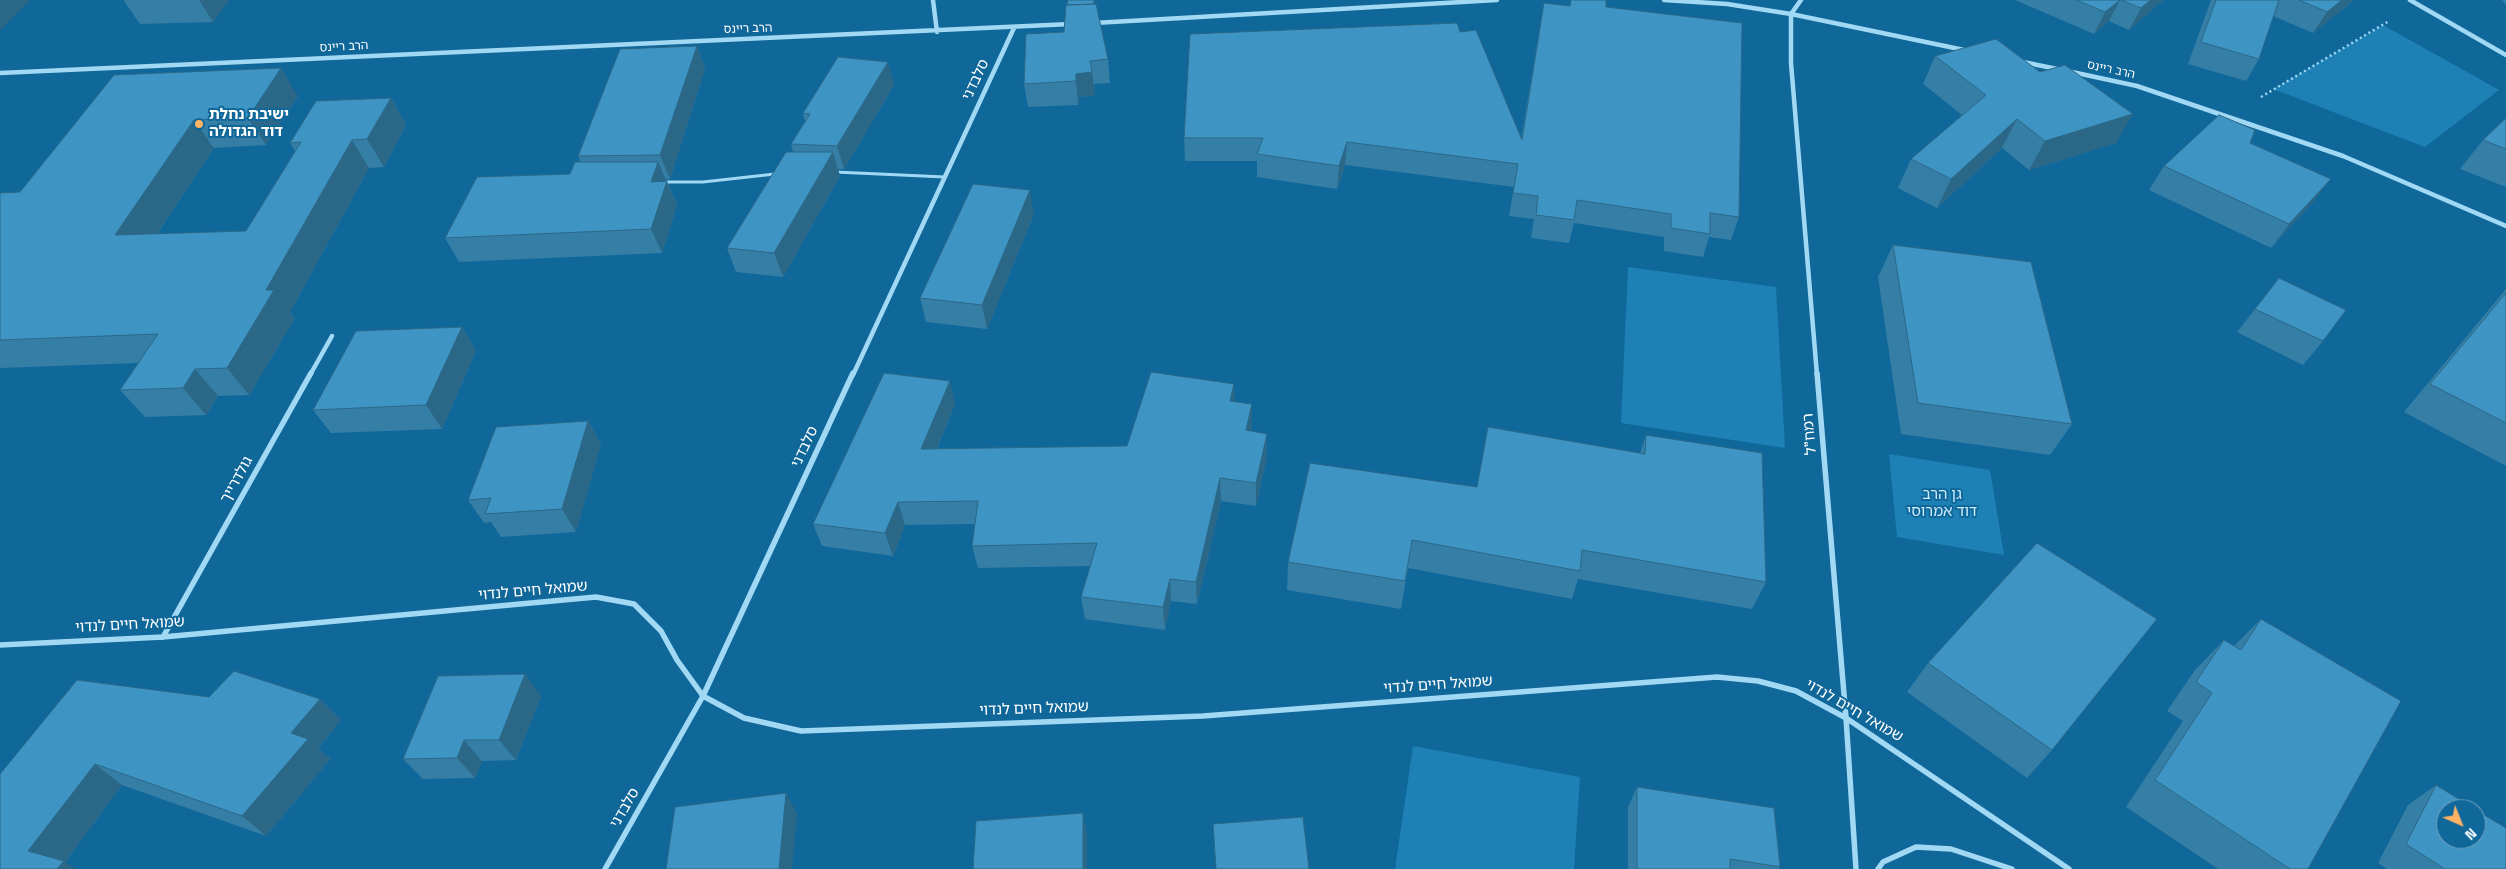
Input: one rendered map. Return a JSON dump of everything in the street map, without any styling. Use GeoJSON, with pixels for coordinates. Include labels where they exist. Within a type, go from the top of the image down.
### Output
{"type":"FeatureCollection","features":[{"type":"Feature","properties":{"kind":"street"},"geometry":{"type":"LineString","coordinates":[[933,0],[937,32]]}},
{"type":"Feature","properties":{"kind":"street"},"geometry":{"type":"LineString","coordinates":[[1083,24],[1497,0]]}},
{"type":"Feature","properties":{"kind":"street"},"geometry":{"type":"LineString","coordinates":[[1664,0],[1727,4],[1791,14],[1974,52]]}},
{"type":"Feature","properties":{"kind":"street"},"geometry":{"type":"LineString","coordinates":[[1791,14],[1802,0]]}},
{"type":"Feature","properties":{"kind":"street"},"geometry":{"type":"LineString","coordinates":[[2410,0],[2506,55]]}},
{"type":"Feature","properties":{"kind":"street","name":"רמח\"ל"},"geometry":{"type":"LineString","coordinates":[[1791,14],[1792,73],[1846,718],[1856,869]]}},
{"type":"Feature","properties":{"kind":"street","name":"הרב ריינס"},"geometry":{"type":"LineString","coordinates":[[0,73],[937,32],[1073,24]]}},
{"type":"Feature","properties":{"kind":"street","name":"סלבדני"},"geometry":{"type":"LineString","coordinates":[[604,869],[703,696],[1014,28]]}},
{"type":"Feature","properties":{"kind":"street"},"geometry":{"type":"LineString","coordinates":[[2022,62],[2060,70]]}},
{"type":"Feature","properties":{"kind":"street","name":"הרב ריינס"},"geometry":{"type":"LineString","coordinates":[[2070,72],[2137,86],[2343,156],[2506,226]]}},
{"type":"Feature","properties":{"kind":"street","name":"גולדרייך"},"geometry":{"type":"LineString","coordinates":[[163,637],[332,336]]}},
{"type":"Feature","properties":{"kind":"street","name":"שמואל חיים לנדוי"},"geometry":{"type":"LineString","coordinates":[[0,645],[163,637],[596,598],[634,604],[661,631],[677,660],[703,696],[744,718],[801,731],[1203,716],[1717,677],[1758,681],[1796,691],[1846,718],[1924,768],[2069,869]]}},
{"type":"Feature","properties":{"kind":"street"},"geometry":{"type":"LineString","coordinates":[[1878,869],[1883,862],[1916,847],[1951,849],[2012,869]]}},
{"type":"Feature","properties":{"kind":"lane"},"geometry":{"type":"LineString","coordinates":[[832,172],[945,177]]}},
{"type":"Feature","properties":{"kind":"lane"},"geometry":{"type":"LineString","coordinates":[[655,182],[703,182],[776,174]]}},
{"type":"Feature","properties":{"kind":"path"},"geometry":{"type":"LineString","coordinates":[[2227,117],[2417,4]]}},
{"type":"Feature","properties":{"kind":"green space"},"geometry":{"type":"Polygon","coordinates":[[[2383,25],[2499,90],[2425,147],[2273,89],[2383,25]]]}},
{"type":"Feature","properties":{"kind":"green space"},"geometry":{"type":"Polygon","coordinates":[[[1628,267],[1776,287],[1785,448],[1621,423],[1628,267]]]}},
{"type":"Feature","properties":{"kind":"green space","name":"גן הרב דוד אמרוסי"},"geometry":{"type":"Polygon","coordinates":[[[1889,454],[1990,470],[2004,555],[1897,537],[1889,454]]]}},
{"type":"Feature","properties":{"kind":"green space"},"geometry":{"type":"Polygon","coordinates":[[[1413,746],[1580,777],[1574,869],[1395,869],[1413,746]]]}},
{"type":"Feature","properties":{"kind":"building"},"geometry":{"type":"Polygon","coordinates":[[[1068,0],[1094,0],[1094,4],[1067,5],[1068,0]]]}},
{"type":"Feature","properties":{"kind":"building"},"geometry":{"type":"Polygon","coordinates":[[[1571,0],[1606,0],[1606,7],[1742,23],[1739,217],[1710,213],[1710,234],[1671,228],[1671,214],[1577,200],[1574,220],[1536,215],[1538,196],[1513,193],[1518,164],[1347,142],[1339,166],[1257,154],[1263,138],[1184,138],[1190,34],[1457,23],[1460,32],[1476,30],[1522,140],[1544,3],[1570,6],[1571,0]]]}},
{"type":"Feature","properties":{"kind":"building"},"geometry":{"type":"Polygon","coordinates":[[[2076,0],[2120,0],[2105,12],[2076,0]]]}},
{"type":"Feature","properties":{"kind":"building"},"geometry":{"type":"Polygon","coordinates":[[[2121,0],[2151,0],[2141,8],[2121,0]]]}},
{"type":"Feature","properties":{"kind":"building"},"geometry":{"type":"Polygon","coordinates":[[[2216,0],[2279,0],[2259,59],[2201,42],[2216,0]]]}},
{"type":"Feature","properties":{"kind":"building"},"geometry":{"type":"Polygon","coordinates":[[[2299,0],[2342,0],[2327,12],[2299,0]]]}},
{"type":"Feature","properties":{"kind":"building"},"geometry":{"type":"Polygon","coordinates":[[[1096,4],[1108,59],[1090,61],[1092,72],[1076,74],[1076,81],[1024,84],[1026,34],[1064,32],[1066,5],[1096,4]]]}},
{"type":"Feature","properties":{"kind":"building"},"geometry":{"type":"Polygon","coordinates":[[[1996,39],[2040,72],[2065,65],[2133,114],[2045,141],[2017,119],[1951,179],[1911,159],[1986,95],[1935,56],[1996,39]]]}},
{"type":"Feature","properties":{"kind":"building"},"geometry":{"type":"Polygon","coordinates":[[[697,46],[660,155],[578,156],[620,49],[697,46]]]}},
{"type":"Feature","properties":{"kind":"building"},"geometry":{"type":"Polygon","coordinates":[[[838,57],[888,62],[837,146],[791,144],[810,114],[803,113],[838,57]]]}},
{"type":"Feature","properties":{"kind":"building"},"geometry":{"type":"Polygon","coordinates":[[[281,68],[248,118],[194,120],[115,235],[246,231],[301,142],[290,143],[316,101],[391,98],[367,139],[352,140],[266,290],[274,290],[227,368],[195,369],[183,388],[120,390],[158,334],[0,340],[0,193],[20,192],[114,75],[281,68]]]}},
{"type":"Feature","properties":{"kind":"building"},"geometry":{"type":"Polygon","coordinates":[[[2219,115],[2255,130],[2250,143],[2331,179],[2289,224],[2164,166],[2219,115]]]}},
{"type":"Feature","properties":{"kind":"building"},"geometry":{"type":"Polygon","coordinates":[[[2506,118],[2506,149],[2483,140],[2506,118]]]}},
{"type":"Feature","properties":{"kind":"building"},"geometry":{"type":"Polygon","coordinates":[[[786,152],[833,152],[774,253],[727,248],[786,152]]]}},
{"type":"Feature","properties":{"kind":"building"},"geometry":{"type":"Polygon","coordinates":[[[575,162],[658,162],[651,182],[667,181],[651,229],[445,238],[477,177],[570,174],[575,162]]]}},
{"type":"Feature","properties":{"kind":"building"},"geometry":{"type":"Polygon","coordinates":[[[973,184],[1030,190],[982,305],[920,298],[973,184]]]}},
{"type":"Feature","properties":{"kind":"building"},"geometry":{"type":"Polygon","coordinates":[[[1893,245],[2031,262],[2072,424],[1918,403],[1893,245]]]}},
{"type":"Feature","properties":{"kind":"building"},"geometry":{"type":"Polygon","coordinates":[[[2279,278],[2346,310],[2323,341],[2255,309],[2279,278]]]}},
{"type":"Feature","properties":{"kind":"building"},"geometry":{"type":"Polygon","coordinates":[[[2506,293],[2506,423],[2430,384],[2506,293]]]}},
{"type":"Feature","properties":{"kind":"building"},"geometry":{"type":"Polygon","coordinates":[[[462,327],[426,405],[313,410],[356,331],[462,327]]]}},
{"type":"Feature","properties":{"kind":"building"},"geometry":{"type":"Polygon","coordinates":[[[1151,372],[1234,384],[1230,401],[1252,404],[1246,430],[1267,434],[1256,483],[1220,478],[1196,582],[1170,579],[1163,607],[1081,597],[1097,543],[972,546],[978,501],[898,502],[885,533],[813,524],[884,373],[950,381],[921,449],[1127,446],[1151,372]]]}},
{"type":"Feature","properties":{"kind":"building"},"geometry":{"type":"Polygon","coordinates":[[[588,421],[562,509],[485,514],[491,498],[468,500],[496,427],[588,421]]]}},
{"type":"Feature","properties":{"kind":"building"},"geometry":{"type":"Polygon","coordinates":[[[1488,427],[1645,454],[1646,435],[1762,453],[1766,582],[1582,550],[1580,571],[1412,540],[1405,581],[1288,562],[1310,463],[1477,487],[1488,427]]]}},
{"type":"Feature","properties":{"kind":"building"},"geometry":{"type":"Polygon","coordinates":[[[2037,543],[2157,619],[2052,750],[1928,663],[2037,543]]]}},
{"type":"Feature","properties":{"kind":"building"},"geometry":{"type":"Polygon","coordinates":[[[2261,619],[2401,701],[2308,869],[2290,869],[2155,780],[2212,693],[2196,682],[2224,640],[2241,650],[2261,619]]]}},
{"type":"Feature","properties":{"kind":"building"},"geometry":{"type":"Polygon","coordinates":[[[234,671],[320,699],[291,733],[308,739],[242,816],[95,764],[28,851],[64,861],[57,869],[0,869],[0,774],[77,680],[209,697],[234,671]]]}},
{"type":"Feature","properties":{"kind":"building"},"geometry":{"type":"Polygon","coordinates":[[[525,674],[499,740],[464,740],[457,758],[403,759],[438,676],[525,674]]]}},
{"type":"Feature","properties":{"kind":"building"},"geometry":{"type":"Polygon","coordinates":[[[2436,785],[2459,799],[2436,799],[2436,849],[2486,849],[2486,816],[2506,828],[2506,869],[2445,869],[2406,844],[2436,785]]]}},
{"type":"Feature","properties":{"kind":"building"},"geometry":{"type":"Polygon","coordinates":[[[1637,787],[1774,808],[1780,867],[1730,859],[1730,869],[1637,869],[1637,787]]]}},
{"type":"Feature","properties":{"kind":"building"},"geometry":{"type":"Polygon","coordinates":[[[786,793],[779,869],[666,869],[675,807],[786,793]]]}},
{"type":"Feature","properties":{"kind":"building"},"geometry":{"type":"Polygon","coordinates":[[[1083,813],[1083,869],[973,869],[976,821],[1083,813]]]}},
{"type":"Feature","properties":{"kind":"building"},"geometry":{"type":"Polygon","coordinates":[[[1303,817],[1309,869],[1216,869],[1213,824],[1303,817]]]}},
{"type":"Feature","properties":{"kind":"place","name":"ישיבת נחלת דוד הגדולה"},"geometry":{"type":"Point","coordinates":[199,124]}}]}
